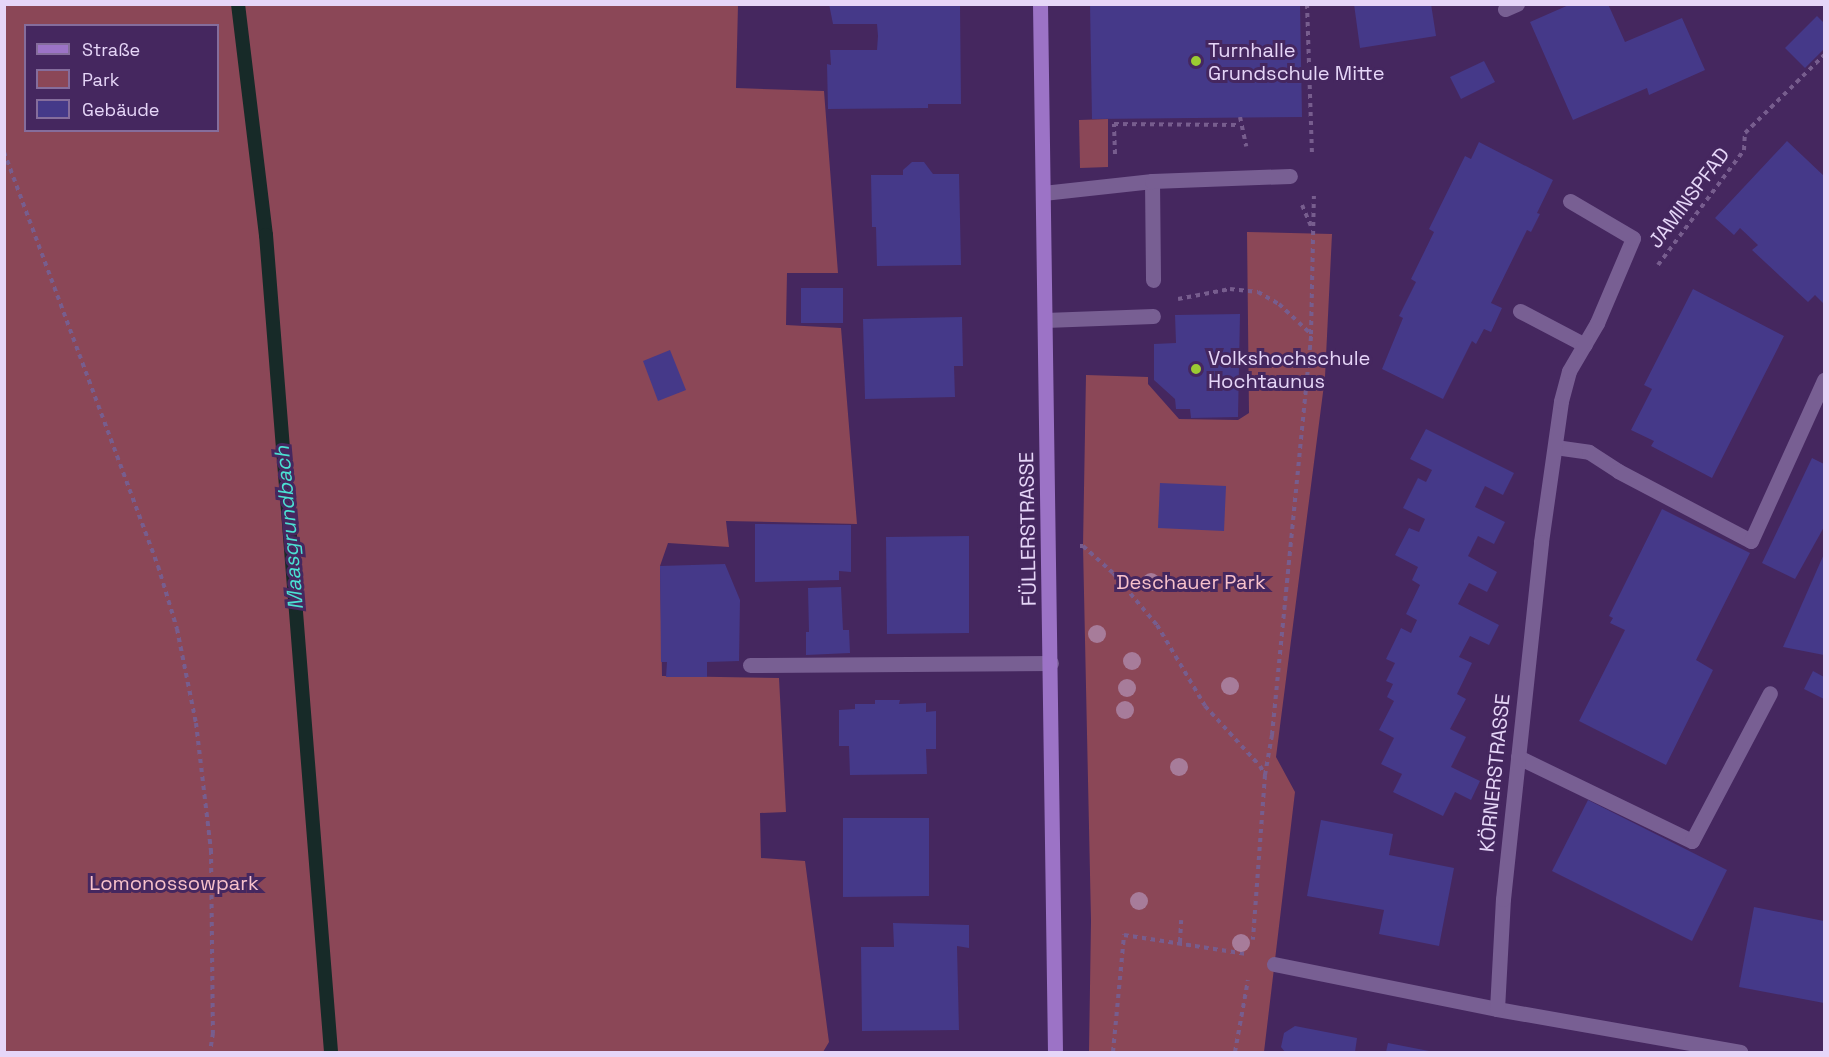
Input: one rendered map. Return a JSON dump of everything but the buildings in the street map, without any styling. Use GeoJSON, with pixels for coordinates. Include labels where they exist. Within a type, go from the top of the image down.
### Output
{"type":"FeatureCollection","features":[{"type":"Feature","properties":{"kind":"main road","name":"FÜLLERSTRASSE"},"geometry":{"type":"LineString","coordinates":[[1040,4],[1055,1053]]}},
{"type":"Feature","properties":{"kind":"street"},"geometry":{"type":"LineString","coordinates":[[1043,193],[1152,181],[1290,176]]}},
{"type":"Feature","properties":{"kind":"street"},"geometry":{"type":"LineString","coordinates":[[1152,181],[1153,280]]}},
{"type":"Feature","properties":{"kind":"street","name":"KÖRNERSTRASSE"},"geometry":{"type":"LineString","coordinates":[[1497,1009],[1503,899],[1541,542],[1561,401],[1569,371],[1585,345],[1633,238],[1570,201]]}},
{"type":"Feature","properties":{"kind":"street"},"geometry":{"type":"LineString","coordinates":[[1520,311],[1585,345]]}},
{"type":"Feature","properties":{"kind":"street"},"geometry":{"type":"LineString","coordinates":[[1045,320],[1153,316]]}},
{"type":"Feature","properties":{"kind":"street"},"geometry":{"type":"LineString","coordinates":[[1555,447],[1589,452],[1618,471],[1750,541],[1824,380]]}},
{"type":"Feature","properties":{"kind":"street"},"geometry":{"type":"LineString","coordinates":[[750,665],[1051,663]]}},
{"type":"Feature","properties":{"kind":"street"},"geometry":{"type":"LineString","coordinates":[[1518,757],[1692,841],[1770,693]]}},
{"type":"Feature","properties":{"kind":"street"},"geometry":{"type":"LineString","coordinates":[[1274,964],[1497,1009],[1740,1053]]}},
{"type":"Feature","properties":{"kind":"path"},"geometry":{"type":"LineString","coordinates":[[1307,4],[1312,159]]}},
{"type":"Feature","properties":{"kind":"path","name":"JAMINSPFAD"},"geometry":{"type":"LineString","coordinates":[[1654,270],[1744,150],[1745,133],[1824,56]]}},
{"type":"Feature","properties":{"kind":"path"},"geometry":{"type":"LineString","coordinates":[[1240,117],[1240,125],[1246,141]]}},
{"type":"Feature","properties":{"kind":"path"},"geometry":{"type":"LineString","coordinates":[[1115,186],[1114,124],[1240,125]]}},
{"type":"Feature","properties":{"kind":"path"},"geometry":{"type":"LineString","coordinates":[[4,152],[158,566],[177,629],[196,723],[211,850],[213,1033],[210,1053]]}},
{"type":"Feature","properties":{"kind":"path"},"geometry":{"type":"LineString","coordinates":[[1235,1053],[1252,955],[1265,775],[1272,735],[1311,334],[1315,194]]}},
{"type":"Feature","properties":{"kind":"path"},"geometry":{"type":"LineString","coordinates":[[1153,316],[1180,298],[1230,289],[1258,292],[1279,304],[1311,334]]}},
{"type":"Feature","properties":{"kind":"path"},"geometry":{"type":"LineString","coordinates":[[1049,546],[1083,546],[1113,573],[1157,625],[1205,706],[1260,765],[1265,775]]}},
{"type":"Feature","properties":{"kind":"path"},"geometry":{"type":"LineString","coordinates":[[1180,942],[1181,920]]}},
{"type":"Feature","properties":{"kind":"path"},"geometry":{"type":"LineString","coordinates":[[1113,1053],[1124,935],[1252,955],[1274,964]]}},
{"type":"Feature","properties":{"kind":"green space","name":"Lomonossowpark"},"geometry":{"type":"Polygon","coordinates":[[[5,5],[738,5],[736,88],[824,91],[838,273],[787,273],[786,325],[841,328],[857,524],[726,521],[729,547],[668,543],[660,566],[662,676],[779,678],[786,812],[760,813],[761,858],[805,861],[829,1042],[823,1052],[5,1052],[5,5]]]}},
{"type":"Feature","properties":{"kind":"green space"},"geometry":{"type":"Polygon","coordinates":[[[1108,119],[1108,167],[1080,168],[1079,120],[1108,119]]]}},
{"type":"Feature","properties":{"kind":"green space","name":"Deschauer Park"},"geometry":{"type":"Polygon","coordinates":[[[1247,232],[1332,234],[1325,377],[1276,757],[1295,792],[1264,1052],[1089,1052],[1091,921],[1083,546],[1086,375],[1148,377],[1148,384],[1179,419],[1238,420],[1249,413],[1247,232]]]}},
{"type":"Feature","properties":{"kind":"waterway","name":"Maasgrundbach"},"geometry":{"type":"LineString","coordinates":[[238,4],[266,235],[331,1052]]}},
{"type":"Feature","properties":{"kind":"place","name":"Turnhalle Grundschule Mitte"},"geometry":{"type":"Point","coordinates":[1196,61]}},
{"type":"Feature","properties":{"kind":"place","name":"Volkshochschule Hochtaunus"},"geometry":{"type":"Point","coordinates":[1196,369]}}]}
